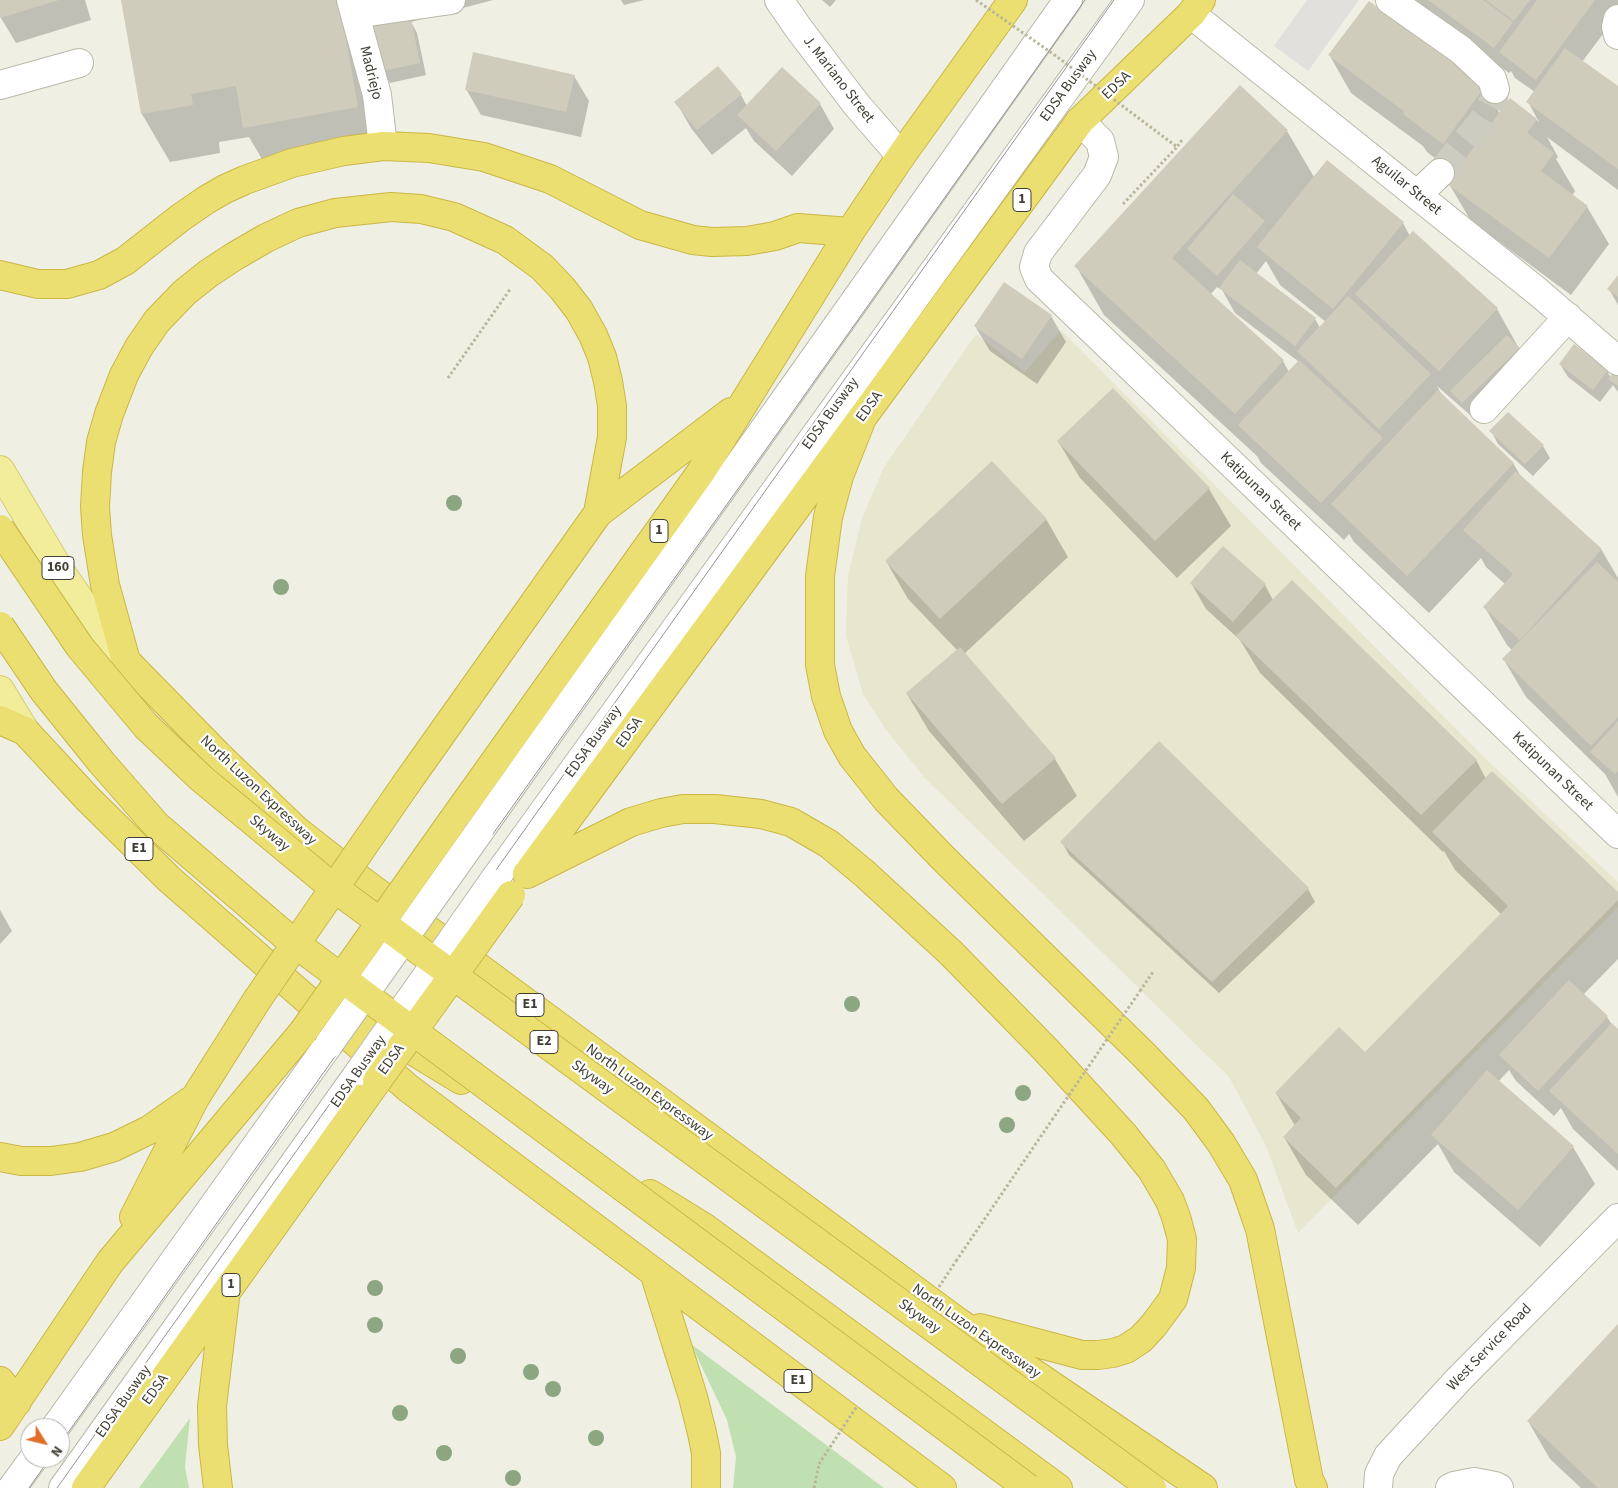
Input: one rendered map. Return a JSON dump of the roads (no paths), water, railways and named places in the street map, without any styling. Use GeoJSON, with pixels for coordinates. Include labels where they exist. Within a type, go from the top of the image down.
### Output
{"type":"FeatureCollection","features":[{"type":"Feature","properties":{"kind":"highway"},"geometry":{"type":"LineString","coordinates":[[110,1262],[195,1098],[257,1000],[406,784],[598,513],[743,403],[850,232],[901,156],[1012,0]]}},
{"type":"Feature","properties":{"kind":"highway","name":"EDSA"},"geometry":{"type":"LineString","coordinates":[[86,1488],[225,1293],[368,1076],[510,884],[862,418],[1080,121],[1196,7]]}},
{"type":"Feature","properties":{"kind":"highway"},"geometry":{"type":"LineString","coordinates":[[0,275],[38,284],[67,284],[99,275],[125,262],[180,218],[224,189],[292,163],[344,151],[384,146],[429,148],[484,157],[550,179],[640,224],[693,240],[712,242],[747,241],[774,236],[798,228],[850,232]]}},
{"type":"Feature","properties":{"kind":"highway"},"geometry":{"type":"LineString","coordinates":[[126,661],[105,585],[97,535],[95,507],[96,472],[101,442],[124,375],[139,347],[157,321],[185,292],[235,256],[266,238],[298,223],[334,212],[391,207],[421,209],[454,217],[506,240],[542,267],[579,310],[593,335],[608,381],[612,406],[612,437],[598,513]]}},
{"type":"Feature","properties":{"kind":"highway","name":"1"},"geometry":{"type":"LineString","coordinates":[[0,1426],[8,1398],[110,1262],[303,1032],[701,472],[743,403]]}},
{"type":"Feature","properties":{"kind":"highway"},"geometry":{"type":"LineString","coordinates":[[862,418],[839,476],[828,517],[820,576],[820,665],[826,696],[838,731],[852,756],[886,799],[945,860],[1143,1054],[1196,1109],[1221,1143],[1243,1180],[1260,1228],[1308,1472],[1313,1488]]}},
{"type":"Feature","properties":{"kind":"highway","name":"Skyway"},"geometry":{"type":"LineString","coordinates":[[0,529],[80,647],[146,726],[217,792],[330,885],[1152,1488]]}},
{"type":"Feature","properties":{"kind":"highway"},"geometry":{"type":"LineString","coordinates":[[0,626],[44,691],[102,763],[157,826],[289,939],[1028,1488]]}},
{"type":"Feature","properties":{"kind":"highway","name":"North Luzon Expressway"},"geometry":{"type":"LineString","coordinates":[[126,661],[195,733],[296,830],[346,870],[958,1322],[1203,1488]]}},
{"type":"Feature","properties":{"kind":"highway"},"geometry":{"type":"LineString","coordinates":[[0,720],[25,731]]}},
{"type":"Feature","properties":{"kind":"highway","name":"E1"},"geometry":{"type":"LineString","coordinates":[[25,731],[87,798],[169,879],[408,1088],[942,1488]]}},
{"type":"Feature","properties":{"kind":"highway"},"geometry":{"type":"LineString","coordinates":[[510,884],[631,822],[661,813],[684,809],[715,809],[761,814],[791,822],[829,844],[865,874],[951,953],[1046,1050],[1123,1134],[1161,1184],[1176,1217],[1182,1239],[1181,1268],[1173,1299],[1141,1339],[1126,1349],[1098,1355],[1073,1353],[958,1322]]}},
{"type":"Feature","properties":{"kind":"highway"},"geometry":{"type":"LineString","coordinates":[[262,959],[705,1228],[1058,1488]]}},
{"type":"Feature","properties":{"kind":"highway"},"geometry":{"type":"LineString","coordinates":[[0,1157],[51,1161],[80,1157],[114,1147],[149,1130],[195,1098]]}},
{"type":"Feature","properties":{"kind":"highway"},"geometry":{"type":"LineString","coordinates":[[654,1272],[693,1397],[702,1433],[706,1453],[706,1488]]}},
{"type":"Feature","properties":{"kind":"highway"},"geometry":{"type":"LineString","coordinates":[[218,1488],[213,1445],[212,1406],[225,1293]]}},
{"type":"Feature","properties":{"kind":"highway"},"geometry":{"type":"LineString","coordinates":[[0,1381],[8,1398]]}},
{"type":"Feature","properties":{"kind":"main road","name":"160"},"geometry":{"type":"LineString","coordinates":[[0,470],[60,571],[126,661]]}},
{"type":"Feature","properties":{"kind":"main road"},"geometry":{"type":"LineString","coordinates":[[0,690],[25,731]]}},
{"type":"Feature","properties":{"kind":"main road"},"geometry":{"type":"LineString","coordinates":[[0,707],[25,731]]}},
{"type":"Feature","properties":{"kind":"street"},"geometry":{"type":"LineString","coordinates":[[353,7],[451,0]]}},
{"type":"Feature","properties":{"kind":"street","name":"J. Mariano Street"},"geometry":{"type":"LineString","coordinates":[[779,0],[856,104],[901,156]]}},
{"type":"Feature","properties":{"kind":"street"},"geometry":{"type":"LineString","coordinates":[[62,1418],[480,832],[1068,0]]}},
{"type":"Feature","properties":{"kind":"street","name":"EDSA Busway"},"geometry":{"type":"LineString","coordinates":[[510,884],[1130,0]]}},
{"type":"Feature","properties":{"kind":"street"},"geometry":{"type":"LineString","coordinates":[[1390,0],[1461,50],[1492,79],[1495,89]]}},
{"type":"Feature","properties":{"kind":"street","name":"Madriejo"},"geometry":{"type":"LineString","coordinates":[[353,7],[377,95],[384,146]]}},
{"type":"Feature","properties":{"kind":"street","name":"Aguilar Street"},"geometry":{"type":"LineString","coordinates":[[1196,7],[1417,195],[1538,292],[1618,361]]}},
{"type":"Feature","properties":{"kind":"street"},"geometry":{"type":"LineString","coordinates":[[1618,19],[1616,27],[1618,35]]}},
{"type":"Feature","properties":{"kind":"street"},"geometry":{"type":"LineString","coordinates":[[0,85],[79,63]]}},
{"type":"Feature","properties":{"kind":"street","name":"Katipunan Street"},"geometry":{"type":"LineString","coordinates":[[1080,121],[1100,141],[1104,157],[1097,175],[1038,253],[1034,267],[1039,280],[1618,834]]}},
{"type":"Feature","properties":{"kind":"street"},"geometry":{"type":"LineString","coordinates":[[1417,195],[1440,173]]}},
{"type":"Feature","properties":{"kind":"street"},"geometry":{"type":"LineString","coordinates":[[1484,409],[1568,318]]}},
{"type":"Feature","properties":{"kind":"street","name":"EDSA Busway"},"geometry":{"type":"LineString","coordinates":[[63,1488],[368,1076]]}},
{"type":"Feature","properties":{"kind":"street","name":"West Service Road"},"geometry":{"type":"LineString","coordinates":[[1378,1488],[1379,1474],[1388,1456],[1459,1379],[1618,1218]]}},
{"type":"Feature","properties":{"kind":"street"},"geometry":{"type":"LineString","coordinates":[[12,1488],[27,1468]]}},
{"type":"Feature","properties":{"kind":"street"},"geometry":{"type":"LineString","coordinates":[[1450,1488],[1474,1482],[1499,1488]]}},
{"type":"Feature","properties":{"kind":"tunnel"},"geometry":{"type":"LineString","coordinates":[[1440,173],[1484,119],[1494,100],[1495,89]]}},
{"type":"Feature","properties":{"kind":"tram line"},"geometry":{"type":"LineString","coordinates":[[70,1430],[1085,0]]}},
{"type":"Feature","properties":{"kind":"tram line"},"geometry":{"type":"LineString","coordinates":[[57,1488],[1114,0]]}},
{"type":"Feature","properties":{"kind":"tram line"},"geometry":{"type":"LineString","coordinates":[[29,1488],[43,1468]]}}]}
